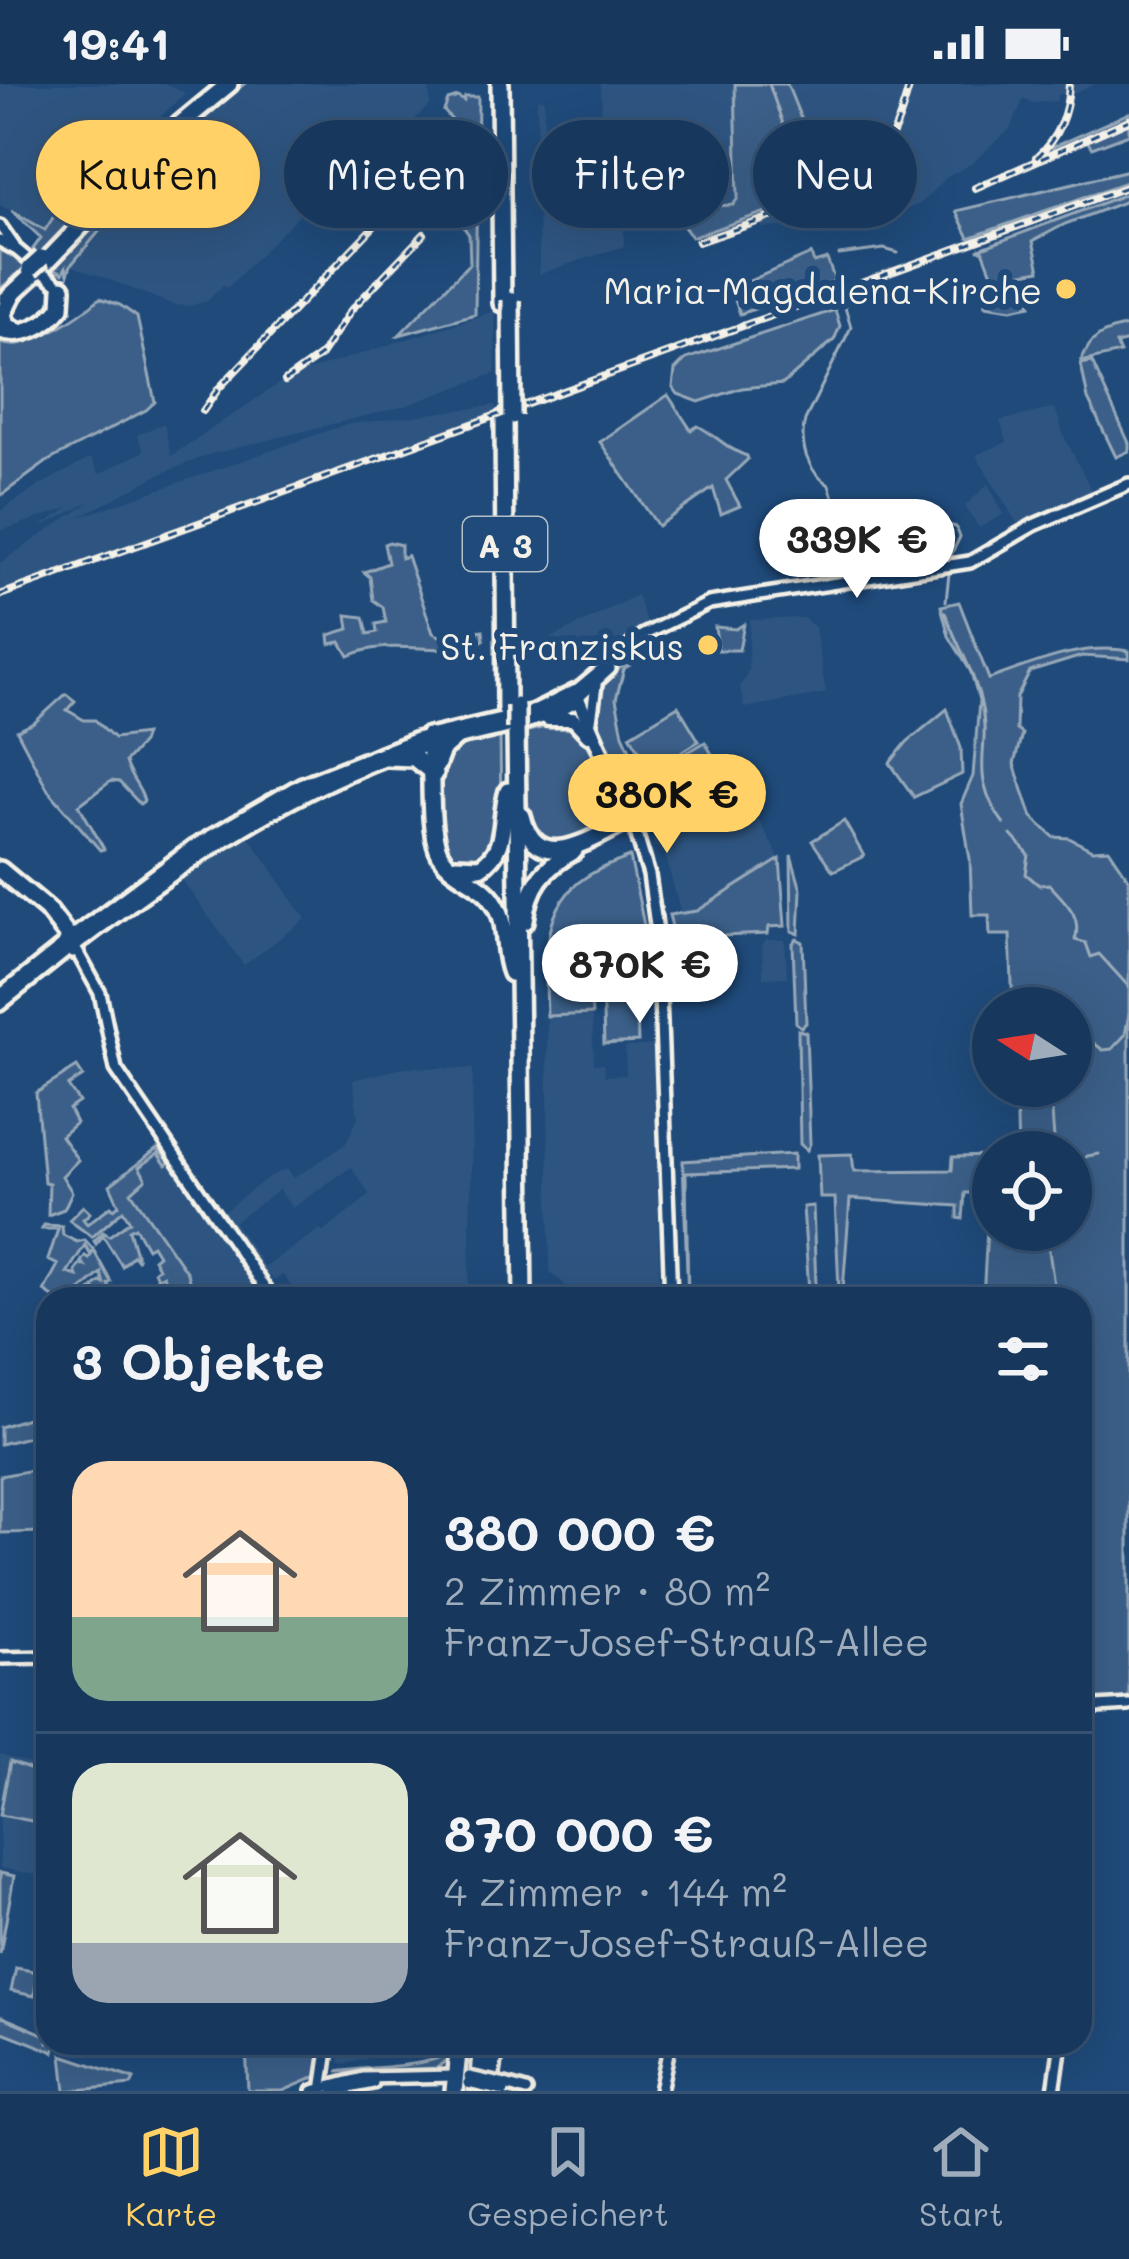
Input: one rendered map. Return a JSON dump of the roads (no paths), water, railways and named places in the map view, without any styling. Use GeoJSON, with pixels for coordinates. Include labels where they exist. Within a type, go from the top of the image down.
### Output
{"type":"FeatureCollection","features":[{"type":"Feature","properties":{"kind":"highway"},"geometry":{"type":"LineString","coordinates":[[39,265],[157,137],[219,84]]}},
{"type":"Feature","properties":{"kind":"highway"},"geometry":{"type":"LineString","coordinates":[[25,331],[10,328],[4,319],[4,295],[172,131],[229,84]]}},
{"type":"Feature","properties":{"kind":"highway","name":"A 3"},"geometry":{"type":"LineString","coordinates":[[500,84],[519,1287]]}},
{"type":"Feature","properties":{"kind":"highway","name":"A 3"},"geometry":{"type":"LineString","coordinates":[[506,302],[510,84]]}},
{"type":"Feature","properties":{"kind":"highway"},"geometry":{"type":"LineString","coordinates":[[0,330],[25,331],[57,313],[64,297],[62,288]]}},
{"type":"Feature","properties":{"kind":"highway","name":"A 3"},"geometry":{"type":"LineString","coordinates":[[447,864],[473,869],[494,856],[508,790],[512,724]]}},
{"type":"Feature","properties":{"kind":"highway","name":"A 3"},"geometry":{"type":"LineString","coordinates":[[512,724],[521,812],[536,844],[564,850],[627,824]]}},
{"type":"Feature","properties":{"kind":"highway"},"geometry":{"type":"LineString","coordinates":[[434,774],[442,750],[459,735]]}},
{"type":"Feature","properties":{"kind":"highway"},"geometry":{"type":"LineString","coordinates":[[429,740],[435,837],[447,864]]}},
{"type":"Feature","properties":{"kind":"highway"},"geometry":{"type":"LineString","coordinates":[[387,758],[414,758],[434,774]]}},
{"type":"Feature","properties":{"kind":"highway","name":"A 3"},"geometry":{"type":"LineString","coordinates":[[508,790],[515,969]]}},
{"type":"Feature","properties":{"kind":"highway"},"geometry":{"type":"LineString","coordinates":[[616,799],[627,824]]}},
{"type":"Feature","properties":{"kind":"highway","name":"A 3"},"geometry":{"type":"LineString","coordinates":[[515,969],[528,902],[538,878],[568,854],[627,824]]}},
{"type":"Feature","properties":{"kind":"highway","name":"A 3"},"geometry":{"type":"LineString","coordinates":[[447,864],[478,884],[496,904],[506,930],[507,966],[515,969]]}},
{"type":"Feature","properties":{"kind":"highway"},"geometry":{"type":"LineString","coordinates":[[0,870],[47,908],[70,944]]}},
{"type":"Feature","properties":{"kind":"highway"},"geometry":{"type":"LineString","coordinates":[[0,881],[42,913],[70,944]]}},
{"type":"Feature","properties":{"kind":"highway"},"geometry":{"type":"LineString","coordinates":[[456,2055],[450,2069],[462,2084],[482,2055]]}},
{"type":"Feature","properties":{"kind":"main road"},"geometry":{"type":"LineString","coordinates":[[70,944],[241,826],[303,793],[429,740],[543,716],[575,697]]}},
{"type":"Feature","properties":{"kind":"main road"},"geometry":{"type":"LineString","coordinates":[[575,697],[627,824]]}},
{"type":"Feature","properties":{"kind":"main road"},"geometry":{"type":"LineString","coordinates":[[70,944],[194,847],[242,816],[350,764],[575,697]]}},
{"type":"Feature","properties":{"kind":"main road"},"geometry":{"type":"LineString","coordinates":[[512,724],[573,719],[590,731],[616,799]]}},
{"type":"Feature","properties":{"kind":"street"},"geometry":{"type":"LineString","coordinates":[[0,226],[17,250],[62,288]]}},
{"type":"Feature","properties":{"kind":"street"},"geometry":{"type":"LineString","coordinates":[[0,242],[17,250]]}},
{"type":"Feature","properties":{"kind":"street"},"geometry":{"type":"LineString","coordinates":[[575,697],[628,646],[716,602],[977,560],[1034,525],[1129,484]]}},
{"type":"Feature","properties":{"kind":"street"},"geometry":{"type":"LineString","coordinates":[[575,697],[661,627]]}},
{"type":"Feature","properties":{"kind":"street"},"geometry":{"type":"LineString","coordinates":[[590,731],[597,682]]}},
{"type":"Feature","properties":{"kind":"street"},"geometry":{"type":"LineString","coordinates":[[627,824],[655,914],[671,1287]]}},
{"type":"Feature","properties":{"kind":"street"},"geometry":{"type":"LineString","coordinates":[[70,944],[95,981],[116,1070],[264,1287]]}},
{"type":"Feature","properties":{"kind":"street"},"geometry":{"type":"LineString","coordinates":[[0,995],[70,944]]}},
{"type":"Feature","properties":{"kind":"street"},"geometry":{"type":"LineString","coordinates":[[0,1005],[70,944]]}},
{"type":"Feature","properties":{"kind":"street"},"geometry":{"type":"LineString","coordinates":[[0,1658],[36,1657]]}},
{"type":"Feature","properties":{"kind":"street"},"geometry":{"type":"LineString","coordinates":[[1092,1707],[1129,1705]]}},
{"type":"Feature","properties":{"kind":"street"},"geometry":{"type":"LineString","coordinates":[[326,2055],[319,2090],[363,2078],[526,2091]]}},
{"type":"Feature","properties":{"kind":"street"},"geometry":{"type":"LineString","coordinates":[[660,2091],[668,2055]]}},
{"type":"Feature","properties":{"kind":"street"},"geometry":{"type":"LineString","coordinates":[[1054,2091],[1058,2055]]}},
{"type":"Feature","properties":{"kind":"street"},"geometry":{"type":"LineString","coordinates":[[335,2091],[382,2082],[462,2084]]}},
{"type":"Feature","properties":{"kind":"waterway"},"geometry":{"type":"LineString","coordinates":[[769,84],[782,120]]}},
{"type":"Feature","properties":{"kind":"waterway"},"geometry":{"type":"LineString","coordinates":[[839,255],[884,249],[898,253]]}},
{"type":"Feature","properties":{"kind":"waterway"},"geometry":{"type":"LineString","coordinates":[[842,297],[851,327],[805,420],[806,457],[829,485],[838,513],[891,513],[914,522],[931,520],[956,527],[960,537],[951,555],[946,601]]}},
{"type":"Feature","properties":{"kind":"waterway"},"geometry":{"type":"LineString","coordinates":[[945,612],[977,688],[983,718],[983,775],[1004,824]]}},
{"type":"Feature","properties":{"kind":"waterway"},"geometry":{"type":"LineString","coordinates":[[1011,835],[1029,855],[1026,874],[1039,885],[1049,884],[1071,909],[1075,940],[1086,943],[1091,957],[1099,954],[1129,987]]}},
{"type":"Feature","properties":{"kind":"waterway"},"geometry":{"type":"LineString","coordinates":[[1092,1042],[1103,1050],[1112,1049],[1125,1035],[1129,1014]]}},
{"type":"Feature","properties":{"kind":"waterway"},"geometry":{"type":"LineString","coordinates":[[1052,1107],[1053,1131]]}},
{"type":"Feature","properties":{"kind":"waterway"},"geometry":{"type":"LineString","coordinates":[[1092,1155],[1099,1154]]}},
{"type":"Feature","properties":{"kind":"waterway"},"geometry":{"type":"LineString","coordinates":[[1049,1251],[1054,1287]]}},
{"type":"Feature","properties":{"kind":"railway"},"geometry":{"type":"LineString","coordinates":[[698,242],[797,207],[845,184],[881,153],[899,120],[910,84]]}},
{"type":"Feature","properties":{"kind":"railway"},"geometry":{"type":"LineString","coordinates":[[1036,158],[1060,125],[1069,84]]}},
{"type":"Feature","properties":{"kind":"railway"},"geometry":{"type":"LineString","coordinates":[[975,188],[1129,120]]}},
{"type":"Feature","properties":{"kind":"railway"},"geometry":{"type":"LineString","coordinates":[[0,595],[1129,186]]}},
{"type":"Feature","properties":{"kind":"railway"},"geometry":{"type":"LineString","coordinates":[[203,411],[219,388],[372,228]]}},
{"type":"Feature","properties":{"kind":"railway"},"geometry":{"type":"LineString","coordinates":[[285,381],[321,355],[351,310],[424,234]]}},
{"type":"Feature","properties":{"kind":"place","name":"Maria-Magdalena-Kirche"},"geometry":{"type":"Point","coordinates":[1066,289]}},
{"type":"Feature","properties":{"kind":"place","name":"St. Franziskus"},"geometry":{"type":"Point","coordinates":[708,645]}}]}
